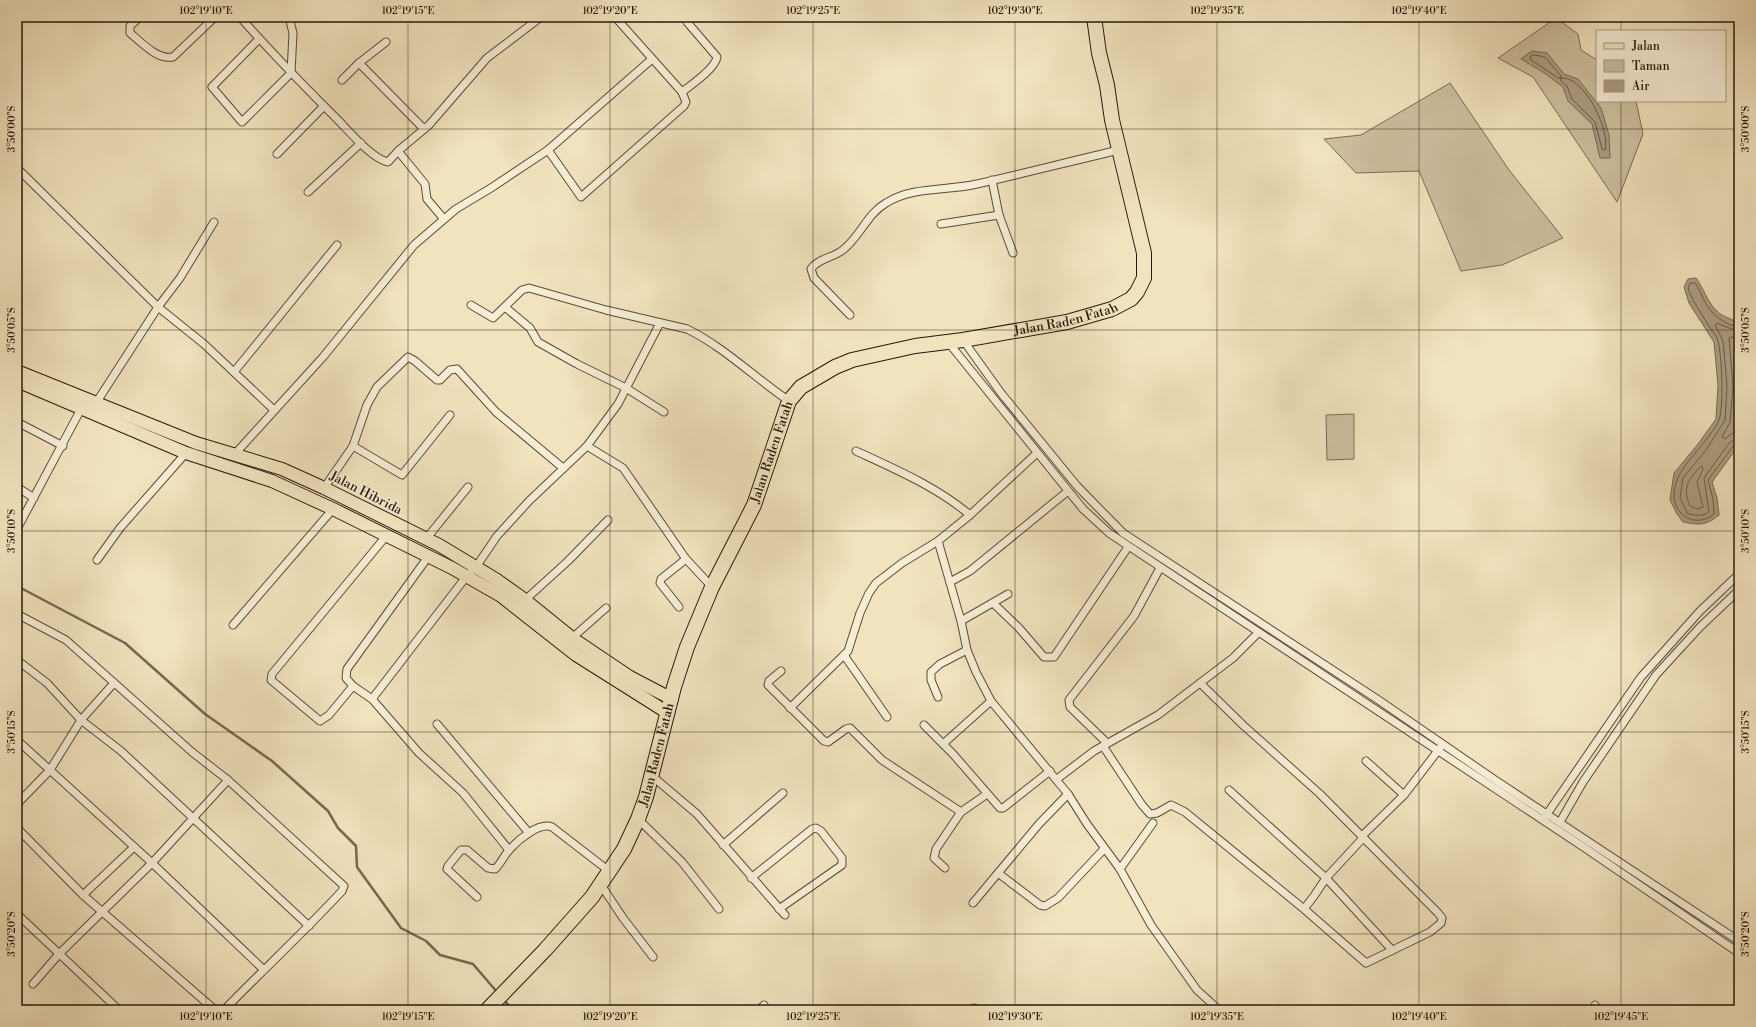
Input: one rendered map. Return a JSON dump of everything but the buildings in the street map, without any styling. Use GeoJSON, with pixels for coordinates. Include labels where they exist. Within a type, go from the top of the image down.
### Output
{"type":"FeatureCollection","features":[{"type":"Feature","properties":{"kind":"highway","name":"Jalan Raden Fatah"},"geometry":{"type":"LineString","coordinates":[[489,1008],[601,885],[624,849],[638,819],[652,776],[687,647],[712,587],[754,505],[789,401],[801,387],[852,360],[893,351],[1067,322],[1112,309],[1124,304],[1134,296],[1144,278],[1144,253],[1112,120],[1107,85],[1099,53],[1094,17]]}},
{"type":"Feature","properties":{"kind":"main road","name":"Jalan Hibrida"},"geometry":{"type":"LineString","coordinates":[[17,371],[96,403],[110,415],[282,469],[324,488],[426,539],[476,567],[525,600],[572,638],[630,677],[672,699]]}},
{"type":"Feature","properties":{"kind":"main road"},"geometry":{"type":"LineString","coordinates":[[17,381],[82,409],[110,415],[186,453],[272,481],[333,508],[387,535],[501,596],[539,628],[576,655],[668,713]]}},
{"type":"Feature","properties":{"kind":"street"},"geometry":{"type":"LineString","coordinates":[[140,17],[130,26],[130,33],[160,55],[168,58],[173,57],[215,17]]}},
{"type":"Feature","properties":{"kind":"street"},"geometry":{"type":"LineString","coordinates":[[240,17],[291,73],[361,143],[382,161],[388,162],[398,151],[424,129],[487,58],[531,20],[541,17]]}},
{"type":"Feature","properties":{"kind":"street"},"geometry":{"type":"LineString","coordinates":[[259,39],[212,87],[242,122],[291,73],[293,32],[289,17]]}},
{"type":"Feature","properties":{"kind":"street"},"geometry":{"type":"LineString","coordinates":[[548,150],[581,197],[684,106],[686,102],[682,92],[615,17]]}},
{"type":"Feature","properties":{"kind":"street"},"geometry":{"type":"LineString","coordinates":[[682,92],[706,72],[717,57],[687,22],[687,17]]}},
{"type":"Feature","properties":{"kind":"street"},"geometry":{"type":"LineString","coordinates":[[342,80],[359,63],[386,42]]}},
{"type":"Feature","properties":{"kind":"street"},"geometry":{"type":"LineString","coordinates":[[234,455],[323,357],[414,245],[443,218],[548,150],[652,59]]}},
{"type":"Feature","properties":{"kind":"street"},"geometry":{"type":"LineString","coordinates":[[359,63],[424,129]]}},
{"type":"Feature","properties":{"kind":"street"},"geometry":{"type":"LineString","coordinates":[[277,154],[324,106]]}},
{"type":"Feature","properties":{"kind":"street"},"geometry":{"type":"LineString","coordinates":[[308,192],[361,143]]}},
{"type":"Feature","properties":{"kind":"street"},"geometry":{"type":"LineString","coordinates":[[850,315],[814,278],[811,273],[813,266],[841,252],[853,242],[868,218],[877,209],[893,199],[904,194],[992,180],[1119,150]]}},
{"type":"Feature","properties":{"kind":"street"},"geometry":{"type":"LineString","coordinates":[[398,151],[425,184],[426,199],[443,218]]}},
{"type":"Feature","properties":{"kind":"street"},"geometry":{"type":"LineString","coordinates":[[17,168],[158,307],[204,344],[274,410]]}},
{"type":"Feature","properties":{"kind":"street"},"geometry":{"type":"LineString","coordinates":[[992,180],[999,215],[1013,252]]}},
{"type":"Feature","properties":{"kind":"street"},"geometry":{"type":"LineString","coordinates":[[941,224],[999,215]]}},
{"type":"Feature","properties":{"kind":"street"},"geometry":{"type":"LineString","coordinates":[[96,403],[158,307],[180,278],[214,222]]}},
{"type":"Feature","properties":{"kind":"street"},"geometry":{"type":"LineString","coordinates":[[234,372],[337,245]]}},
{"type":"Feature","properties":{"kind":"street"},"geometry":{"type":"LineString","coordinates":[[471,305],[492,318],[495,318],[522,290],[530,288],[585,305],[687,329],[698,335],[789,401]]}},
{"type":"Feature","properties":{"kind":"street"},"geometry":{"type":"LineString","coordinates":[[505,307],[530,328],[538,342],[577,364],[626,388],[664,412]]}},
{"type":"Feature","properties":{"kind":"street"},"geometry":{"type":"LineString","coordinates":[[372,699],[466,577],[476,567],[497,536],[562,468],[587,446],[618,404],[660,323]]}},
{"type":"Feature","properties":{"kind":"street"},"geometry":{"type":"LineString","coordinates":[[964,340],[1001,393],[1079,488],[1123,533],[1377,698],[1495,780],[1739,941]]}},
{"type":"Feature","properties":{"kind":"street"},"geometry":{"type":"LineString","coordinates":[[948,342],[1069,493],[1083,509],[1110,534],[1614,868],[1739,953]]}},
{"type":"Feature","properties":{"kind":"street"},"geometry":{"type":"LineString","coordinates":[[324,488],[353,446],[367,405],[377,387],[404,359],[409,357],[437,380],[440,380],[450,370],[457,369],[496,412],[562,468]]}},
{"type":"Feature","properties":{"kind":"street"},"geometry":{"type":"LineString","coordinates":[[17,529],[82,409]]}},
{"type":"Feature","properties":{"kind":"street"},"geometry":{"type":"LineString","coordinates":[[353,446],[402,475],[450,415]]}},
{"type":"Feature","properties":{"kind":"street"},"geometry":{"type":"LineString","coordinates":[[17,422],[63,446]]}},
{"type":"Feature","properties":{"kind":"street"},"geometry":{"type":"LineString","coordinates":[[587,446],[614,461],[627,473],[686,559],[712,587]]}},
{"type":"Feature","properties":{"kind":"street"},"geometry":{"type":"LineString","coordinates":[[856,451],[910,476],[970,515]]}},
{"type":"Feature","properties":{"kind":"street"},"geometry":{"type":"LineString","coordinates":[[97,560],[120,528],[186,453]]}},
{"type":"Feature","properties":{"kind":"street"},"geometry":{"type":"LineString","coordinates":[[790,708],[844,655],[854,636],[860,613],[869,593],[876,583],[938,541],[970,515],[1037,453]]}},
{"type":"Feature","properties":{"kind":"street"},"geometry":{"type":"LineString","coordinates":[[17,487],[34,498]]}},
{"type":"Feature","properties":{"kind":"street"},"geometry":{"type":"LineString","coordinates":[[426,539],[468,487]]}},
{"type":"Feature","properties":{"kind":"street"},"geometry":{"type":"LineString","coordinates":[[950,582],[970,571],[1069,493],[1079,488]]}},
{"type":"Feature","properties":{"kind":"street"},"geometry":{"type":"LineString","coordinates":[[233,625],[333,508]]}},
{"type":"Feature","properties":{"kind":"street"},"geometry":{"type":"LineString","coordinates":[[525,600],[568,561],[608,520]]}},
{"type":"Feature","properties":{"kind":"street"},"geometry":{"type":"LineString","coordinates":[[353,686],[329,715],[320,721],[271,680],[271,677],[387,535]]}},
{"type":"Feature","properties":{"kind":"street"},"geometry":{"type":"LineString","coordinates":[[938,541],[961,621],[967,650],[976,672],[991,701],[1057,779],[1104,849],[1120,869],[1151,925],[1197,990],[1218,1010]]}},
{"type":"Feature","properties":{"kind":"street"},"geometry":{"type":"LineString","coordinates":[[993,603],[1019,628],[1044,656],[1054,657],[1128,547]]}},
{"type":"Feature","properties":{"kind":"street"},"geometry":{"type":"LineString","coordinates":[[428,557],[347,669],[346,678],[353,686],[372,699],[419,753],[463,793],[509,850]]}},
{"type":"Feature","properties":{"kind":"street"},"geometry":{"type":"LineString","coordinates":[[679,607],[660,583],[661,579],[686,559]]}},
{"type":"Feature","properties":{"kind":"street"},"geometry":{"type":"LineString","coordinates":[[1160,568],[1134,616],[1069,700],[1070,707],[1105,744],[1142,805],[1150,814],[1157,813],[1170,805],[1186,812],[1304,909],[1366,963],[1430,932],[1441,923],[1442,918],[1320,794],[1244,726],[1200,683]]}},
{"type":"Feature","properties":{"kind":"street"},"geometry":{"type":"LineString","coordinates":[[1542,821],[1650,665],[1700,611],[1739,574]]}},
{"type":"Feature","properties":{"kind":"street"},"geometry":{"type":"LineString","coordinates":[[1560,822],[1588,774],[1656,675],[1695,633],[1739,590]]}},
{"type":"Feature","properties":{"kind":"street"},"geometry":{"type":"LineString","coordinates":[[961,621],[1008,594]]}},
{"type":"Feature","properties":{"kind":"street"},"geometry":{"type":"LineString","coordinates":[[572,638],[606,608]]}},
{"type":"Feature","properties":{"kind":"street"},"geometry":{"type":"LineString","coordinates":[[1238,618],[1243,611]]}},
{"type":"Feature","properties":{"kind":"street"},"geometry":{"type":"LineString","coordinates":[[17,614],[66,640],[192,752],[228,780],[344,886],[342,891],[309,926],[263,969],[224,1010]]}},
{"type":"Feature","properties":{"kind":"street"},"geometry":{"type":"LineString","coordinates":[[1057,779],[1105,744],[1158,715],[1233,658],[1258,633]]}},
{"type":"Feature","properties":{"kind":"street"},"geometry":{"type":"LineString","coordinates":[[938,697],[931,680],[931,672],[940,664],[967,650]]}},
{"type":"Feature","properties":{"kind":"street"},"geometry":{"type":"LineString","coordinates":[[844,655],[887,717]]}},
{"type":"Feature","properties":{"kind":"street"},"geometry":{"type":"LineString","coordinates":[[17,660],[47,683],[82,720],[121,751],[192,819],[309,926]]}},
{"type":"Feature","properties":{"kind":"street"},"geometry":{"type":"LineString","coordinates":[[781,671],[768,684],[825,742],[850,728],[882,760],[961,812]]}},
{"type":"Feature","properties":{"kind":"street"},"geometry":{"type":"LineString","coordinates":[[17,804],[50,770],[82,720],[114,683]]}},
{"type":"Feature","properties":{"kind":"street"},"geometry":{"type":"LineString","coordinates":[[1373,708],[1377,698]]}},
{"type":"Feature","properties":{"kind":"street"},"geometry":{"type":"LineString","coordinates":[[943,744],[991,701]]}},
{"type":"Feature","properties":{"kind":"street"},"geometry":{"type":"LineString","coordinates":[[437,724],[529,834]]}},
{"type":"Feature","properties":{"kind":"street"},"geometry":{"type":"LineString","coordinates":[[924,725],[943,744],[998,807],[1003,808],[1050,771]]}},
{"type":"Feature","properties":{"kind":"street"},"geometry":{"type":"LineString","coordinates":[[17,740],[152,863],[263,969]]}},
{"type":"Feature","properties":{"kind":"street"},"geometry":{"type":"LineString","coordinates":[[1304,909],[1326,878],[1362,837],[1404,795],[1438,752],[1442,742]]}},
{"type":"Feature","properties":{"kind":"street"},"geometry":{"type":"LineString","coordinates":[[1366,761],[1404,795]]}},
{"type":"Feature","properties":{"kind":"street"},"geometry":{"type":"LineString","coordinates":[[1579,768],[1588,774]]}},
{"type":"Feature","properties":{"kind":"street"},"geometry":{"type":"LineString","coordinates":[[652,776],[697,814],[751,878],[785,915]]}},
{"type":"Feature","properties":{"kind":"street"},"geometry":{"type":"LineString","coordinates":[[33,984],[59,954],[102,910],[152,863],[228,780]]}},
{"type":"Feature","properties":{"kind":"street"},"geometry":{"type":"LineString","coordinates":[[1230,790],[1326,878],[1392,950]]}},
{"type":"Feature","properties":{"kind":"street"},"geometry":{"type":"LineString","coordinates":[[723,844],[783,793]]}},
{"type":"Feature","properties":{"kind":"street"},"geometry":{"type":"LineString","coordinates":[[945,868],[936,860],[934,854],[961,812],[987,794]]}},
{"type":"Feature","properties":{"kind":"street"},"geometry":{"type":"LineString","coordinates":[[973,903],[1039,824],[1068,794]]}},
{"type":"Feature","properties":{"kind":"street"},"geometry":{"type":"LineString","coordinates":[[638,819],[682,862],[719,909]]}},
{"type":"Feature","properties":{"kind":"street"},"geometry":{"type":"LineString","coordinates":[[1120,869],[1154,823]]}},
{"type":"Feature","properties":{"kind":"street"},"geometry":{"type":"LineString","coordinates":[[478,896],[448,871],[448,866],[461,850],[465,849],[488,868],[495,869],[509,850],[529,834],[543,826],[552,826],[609,871]]}},
{"type":"Feature","properties":{"kind":"street"},"geometry":{"type":"LineString","coordinates":[[17,828],[83,895],[215,1010]]}},
{"type":"Feature","properties":{"kind":"street"},"geometry":{"type":"LineString","coordinates":[[751,878],[812,829],[816,828],[821,831],[842,858],[842,865],[779,909]]}},
{"type":"Feature","properties":{"kind":"street"},"geometry":{"type":"LineString","coordinates":[[83,895],[134,847]]}},
{"type":"Feature","properties":{"kind":"street"},"geometry":{"type":"LineString","coordinates":[[998,873],[1040,905],[1045,906],[1058,898],[1104,849]]}},
{"type":"Feature","properties":{"kind":"street"},"geometry":{"type":"LineString","coordinates":[[1614,868],[1619,862]]}},
{"type":"Feature","properties":{"kind":"street"},"geometry":{"type":"LineString","coordinates":[[601,885],[623,918],[653,957]]}},
{"type":"Feature","properties":{"kind":"street"},"geometry":{"type":"LineString","coordinates":[[17,914],[119,1010]]}},
{"type":"Feature","properties":{"kind":"street"},"geometry":{"type":"LineString","coordinates":[[759,1010],[764,1004]]}},
{"type":"Feature","properties":{"kind":"street"},"geometry":{"type":"LineString","coordinates":[[969,1010],[974,1008],[979,1010]]}},
{"type":"Feature","properties":{"kind":"green space"},"geometry":{"type":"Polygon","coordinates":[[[1556,18],[1578,34],[1581,50],[1596,59],[1596,102],[1636,102],[1643,134],[1617,202],[1533,77],[1498,58],[1556,18]]]}},
{"type":"Feature","properties":{"kind":"green space"},"geometry":{"type":"Polygon","coordinates":[[[1450,83],[1509,170],[1563,238],[1502,265],[1461,271],[1419,171],[1356,173],[1324,139],[1361,135],[1450,83]]]}},
{"type":"Feature","properties":{"kind":"green space"},"geometry":{"type":"Polygon","coordinates":[[[1354,414],[1354,459],[1327,460],[1326,415],[1354,414]]]}},
{"type":"Feature","properties":{"kind":"water"},"geometry":{"type":"Polygon","coordinates":[[[1532,51],[1547,53],[1564,74],[1578,79],[1601,108],[1609,135],[1610,158],[1600,158],[1592,124],[1568,101],[1563,87],[1543,72],[1521,59],[1532,51]]]}},
{"type":"Feature","properties":{"kind":"water"},"geometry":{"type":"Polygon","coordinates":[[[1696,278],[1710,303],[1716,310],[1721,315],[1739,325],[1739,445],[1712,482],[1717,498],[1719,515],[1702,524],[1683,522],[1670,500],[1674,473],[1716,419],[1718,385],[1714,342],[1689,303],[1684,287],[1688,279],[1696,278]]]}},
{"type":"Feature","properties":{"kind":"waterway"},"geometry":{"type":"LineString","coordinates":[[17,586],[125,643],[205,714],[272,761],[328,811],[338,828],[356,846],[357,867],[401,928],[426,941],[440,955],[473,964],[497,992]]}},
{"type":"Feature","properties":{"kind":"waterway"},"geometry":{"type":"LineString","coordinates":[[503,999],[513,1010]]}}]}
